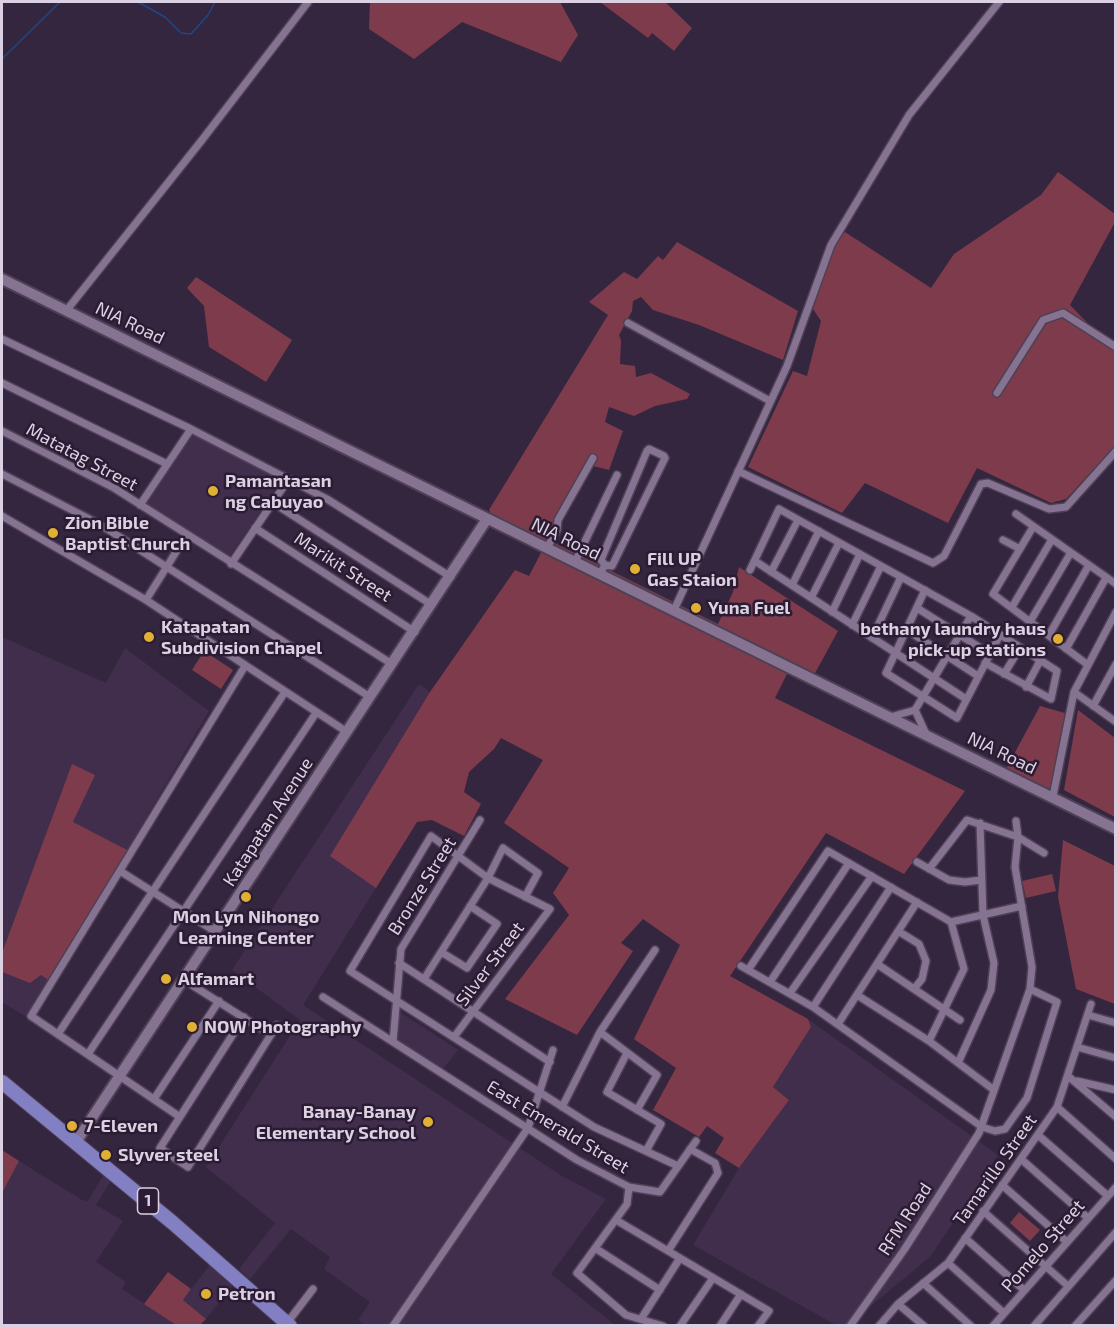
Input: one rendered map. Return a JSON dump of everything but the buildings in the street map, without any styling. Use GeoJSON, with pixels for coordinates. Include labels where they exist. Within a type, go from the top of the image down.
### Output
{"type":"FeatureCollection","features":[{"type":"Feature","properties":{"kind":"highway","name":"1"},"geometry":{"type":"LineString","coordinates":[[2,1082],[76,1142],[288,1324]]}},
{"type":"Feature","properties":{"kind":"street"},"geometry":{"type":"LineString","coordinates":[[66,311],[308,2]]}},
{"type":"Feature","properties":{"kind":"street"},"geometry":{"type":"LineString","coordinates":[[674,610],[787,366],[831,245],[909,115],[999,2]]}},
{"type":"Feature","properties":{"kind":"street","name":"NIA Road"},"geometry":{"type":"LineString","coordinates":[[2,279],[575,562],[602,569],[674,610],[1116,829]]}},
{"type":"Feature","properties":{"kind":"street"},"geometry":{"type":"LineString","coordinates":[[997,393],[1043,320],[1063,313],[1116,347]]}},
{"type":"Feature","properties":{"kind":"street"},"geometry":{"type":"LineString","coordinates":[[628,323],[770,401]]}},
{"type":"Feature","properties":{"kind":"street"},"geometry":{"type":"LineString","coordinates":[[2,339],[191,429],[327,499],[450,577]]}},
{"type":"Feature","properties":{"kind":"street"},"geometry":{"type":"LineString","coordinates":[[2,383],[167,464]]}},
{"type":"Feature","properties":{"kind":"street"},"geometry":{"type":"LineString","coordinates":[[140,506],[191,429]]}},
{"type":"Feature","properties":{"kind":"street","name":"Matatag Street"},"geometry":{"type":"LineString","coordinates":[[2,431],[114,488],[186,536],[392,664]]}},
{"type":"Feature","properties":{"kind":"street"},"geometry":{"type":"LineString","coordinates":[[648,450],[664,456],[666,458],[612,566],[602,569],[600,561],[623,510],[648,450]]}},
{"type":"Feature","properties":{"kind":"street"},"geometry":{"type":"LineString","coordinates":[[738,471],[933,563],[944,556],[981,484],[988,483],[1049,509],[1066,507],[1116,451]]}},
{"type":"Feature","properties":{"kind":"street"},"geometry":{"type":"LineString","coordinates":[[547,548],[557,530],[558,520],[593,458]]}},
{"type":"Feature","properties":{"kind":"street"},"geometry":{"type":"LineString","coordinates":[[2,474],[101,525],[370,697]]}},
{"type":"Feature","properties":{"kind":"street"},"geometry":{"type":"LineString","coordinates":[[575,562],[617,475]]}},
{"type":"Feature","properties":{"kind":"street"},"geometry":{"type":"LineString","coordinates":[[231,564],[288,480]]}},
{"type":"Feature","properties":{"kind":"street"},"geometry":{"type":"LineString","coordinates":[[272,502],[432,605]]}},
{"type":"Feature","properties":{"kind":"street"},"geometry":{"type":"LineString","coordinates":[[750,570],[779,509],[971,616],[1057,671],[1051,699],[985,663]]}},
{"type":"Feature","properties":{"kind":"street"},"geometry":{"type":"LineString","coordinates":[[623,510],[636,516]]}},
{"type":"Feature","properties":{"kind":"street"},"geometry":{"type":"LineString","coordinates":[[1016,514],[1051,541],[1116,584]]}},
{"type":"Feature","properties":{"kind":"street"},"geometry":{"type":"LineString","coordinates":[[2,516],[146,600],[347,732]]}},
{"type":"Feature","properties":{"kind":"street","name":"Katapatan Avenue"},"geometry":{"type":"LineString","coordinates":[[76,1142],[487,519]]}},
{"type":"Feature","properties":{"kind":"street"},"geometry":{"type":"LineString","coordinates":[[771,572],[798,520]]}},
{"type":"Feature","properties":{"kind":"street","name":"Marikit Street"},"geometry":{"type":"LineString","coordinates":[[255,528],[414,632]]}},
{"type":"Feature","properties":{"kind":"street"},"geometry":{"type":"LineString","coordinates":[[1033,528],[993,594],[1031,620],[1088,665]]}},
{"type":"Feature","properties":{"kind":"street"},"geometry":{"type":"LineString","coordinates":[[792,585],[819,531]]}},
{"type":"Feature","properties":{"kind":"street"},"geometry":{"type":"LineString","coordinates":[[146,600],[186,536]]}},
{"type":"Feature","properties":{"kind":"street"},"geometry":{"type":"LineString","coordinates":[[1003,540],[1020,549]]}},
{"type":"Feature","properties":{"kind":"street"},"geometry":{"type":"LineString","coordinates":[[1012,606],[1051,541]]}},
{"type":"Feature","properties":{"kind":"street"},"geometry":{"type":"LineString","coordinates":[[811,598],[839,543]]}},
{"type":"Feature","properties":{"kind":"street"},"geometry":{"type":"LineString","coordinates":[[832,612],[860,554]]}},
{"type":"Feature","properties":{"kind":"street"},"geometry":{"type":"LineString","coordinates":[[1031,620],[1070,554]]}},
{"type":"Feature","properties":{"kind":"street"},"geometry":{"type":"LineString","coordinates":[[755,561],[966,699]]}},
{"type":"Feature","properties":{"kind":"street"},"geometry":{"type":"LineString","coordinates":[[1049,635],[1089,565]]}},
{"type":"Feature","properties":{"kind":"street"},"geometry":{"type":"LineString","coordinates":[[852,625],[881,566]]}},
{"type":"Feature","properties":{"kind":"street"},"geometry":{"type":"LineString","coordinates":[[872,638],[901,577]]}},
{"type":"Feature","properties":{"kind":"street"},"geometry":{"type":"LineString","coordinates":[[1066,649],[1106,578]]}},
{"type":"Feature","properties":{"kind":"street"},"geometry":{"type":"LineString","coordinates":[[925,590],[897,654],[886,673],[957,718],[1000,634]]}},
{"type":"Feature","properties":{"kind":"street"},"geometry":{"type":"LineString","coordinates":[[917,608],[990,654]]}},
{"type":"Feature","properties":{"kind":"street"},"geometry":{"type":"LineString","coordinates":[[1053,796],[1074,692],[1116,612]]}},
{"type":"Feature","properties":{"kind":"street"},"geometry":{"type":"LineString","coordinates":[[890,717],[915,710],[971,616]]}},
{"type":"Feature","properties":{"kind":"street"},"geometry":{"type":"LineString","coordinates":[[907,630],[978,676]]}},
{"type":"Feature","properties":{"kind":"street"},"geometry":{"type":"LineString","coordinates":[[1004,675],[1020,648]]}},
{"type":"Feature","properties":{"kind":"street"},"geometry":{"type":"LineString","coordinates":[[1026,687],[1040,661]]}},
{"type":"Feature","properties":{"kind":"street"},"geometry":{"type":"LineString","coordinates":[[1093,706],[1116,664]]}},
{"type":"Feature","properties":{"kind":"street"},"geometry":{"type":"LineString","coordinates":[[180,1117],[32,1016],[245,666]]}},
{"type":"Feature","properties":{"kind":"street"},"geometry":{"type":"LineString","coordinates":[[58,1034],[151,890],[285,692]]}},
{"type":"Feature","properties":{"kind":"street"},"geometry":{"type":"LineString","coordinates":[[1074,692],[1115,719]]}},
{"type":"Feature","properties":{"kind":"street"},"geometry":{"type":"LineString","coordinates":[[915,710],[926,734]]}},
{"type":"Feature","properties":{"kind":"street"},"geometry":{"type":"LineString","coordinates":[[88,1054],[316,713]]}},
{"type":"Feature","properties":{"kind":"street","name":"Bronze Street"},"geometry":{"type":"LineString","coordinates":[[393,1042],[401,949],[480,820]]}},
{"type":"Feature","properties":{"kind":"street"},"geometry":{"type":"LineString","coordinates":[[929,869],[967,820],[1018,837],[1044,853]]}},
{"type":"Feature","properties":{"kind":"street","name":"RFM Road"},"geometry":{"type":"LineString","coordinates":[[850,1326],[904,1250],[982,1127],[1030,989],[1032,967],[1015,867],[1018,837],[1016,822]]}},
{"type":"Feature","properties":{"kind":"street"},"geometry":{"type":"LineString","coordinates":[[958,1063],[992,990],[994,963],[983,915],[980,823]]}},
{"type":"Feature","properties":{"kind":"street"},"geometry":{"type":"LineString","coordinates":[[424,979],[488,878],[503,848],[538,873],[525,897],[488,878],[431,836],[350,971],[594,1127],[678,1166]]}},
{"type":"Feature","properties":{"kind":"street"},"geometry":{"type":"LineString","coordinates":[[1023,906],[951,922],[828,851],[745,968],[813,1006],[982,1127],[995,1131],[1005,1129],[1027,1098],[1057,1002],[1030,989]]}},
{"type":"Feature","properties":{"kind":"street"},"geometry":{"type":"LineString","coordinates":[[917,862],[949,880],[965,882],[981,880]]}},
{"type":"Feature","properties":{"kind":"street"},"geometry":{"type":"LineString","coordinates":[[770,982],[849,863]]}},
{"type":"Feature","properties":{"kind":"street"},"geometry":{"type":"LineString","coordinates":[[120,871],[216,932]]}},
{"type":"Feature","properties":{"kind":"street"},"geometry":{"type":"LineString","coordinates":[[790,993],[872,876]]}},
{"type":"Feature","properties":{"kind":"street"},"geometry":{"type":"LineString","coordinates":[[813,1006],[891,887]]}},
{"type":"Feature","properties":{"kind":"street","name":"Silver Street"},"geometry":{"type":"LineString","coordinates":[[454,1037],[550,909],[525,897]]}},
{"type":"Feature","properties":{"kind":"street"},"geometry":{"type":"LineString","coordinates":[[838,1024],[917,902]]}},
{"type":"Feature","properties":{"kind":"street"},"geometry":{"type":"LineString","coordinates":[[441,952],[467,968],[497,924],[470,906]]}},
{"type":"Feature","properties":{"kind":"street"},"geometry":{"type":"LineString","coordinates":[[929,1041],[964,969],[951,922]]}},
{"type":"Feature","properties":{"kind":"street"},"geometry":{"type":"LineString","coordinates":[[898,931],[919,944],[926,961],[922,978],[914,989]]}},
{"type":"Feature","properties":{"kind":"street"},"geometry":{"type":"LineString","coordinates":[[562,1107],[600,1032],[655,950]]}},
{"type":"Feature","properties":{"kind":"street"},"geometry":{"type":"LineString","coordinates":[[399,963],[550,1062]]}},
{"type":"Feature","properties":{"kind":"street"},"geometry":{"type":"LineString","coordinates":[[877,964],[960,1020]]}},
{"type":"Feature","properties":{"kind":"street"},"geometry":{"type":"LineString","coordinates":[[184,980],[271,1035]]}},
{"type":"Feature","properties":{"kind":"street"},"geometry":{"type":"LineString","coordinates":[[857,995],[929,1041],[994,1090]]}},
{"type":"Feature","properties":{"kind":"street","name":"East Emerald Street"},"geometry":{"type":"LineString","coordinates":[[323,997],[577,1160],[629,1187],[660,1192],[696,1141]]}},
{"type":"Feature","properties":{"kind":"street"},"geometry":{"type":"LineString","coordinates":[[154,1099],[219,1001]]}},
{"type":"Feature","properties":{"kind":"street","name":"Tamarillo Street"},"geometry":{"type":"LineString","coordinates":[[879,1326],[898,1304],[948,1263],[1057,1107],[1071,1078],[1077,1047],[1091,1004]]}},
{"type":"Feature","properties":{"kind":"street"},"geometry":{"type":"LineString","coordinates":[[1088,1015],[1116,1023]]}},
{"type":"Feature","properties":{"kind":"street"},"geometry":{"type":"LineString","coordinates":[[244,1017],[160,1148],[188,1167],[277,1025]]}},
{"type":"Feature","properties":{"kind":"street"},"geometry":{"type":"LineString","coordinates":[[600,1032],[657,1075],[637,1110]]}},
{"type":"Feature","properties":{"kind":"street"},"geometry":{"type":"LineString","coordinates":[[1077,1047],[1116,1058]]}},
{"type":"Feature","properties":{"kind":"street"},"geometry":{"type":"LineString","coordinates":[[393,1326],[528,1128],[554,1050]]}},
{"type":"Feature","properties":{"kind":"street"},"geometry":{"type":"LineString","coordinates":[[627,1053],[606,1092],[661,1124],[646,1151]]}},
{"type":"Feature","properties":{"kind":"street"},"geometry":{"type":"LineString","coordinates":[[1071,1078],[1116,1090]]}},
{"type":"Feature","properties":{"kind":"street"},"geometry":{"type":"LineString","coordinates":[[1071,1078],[1116,1117]]}},
{"type":"Feature","properties":{"kind":"street"},"geometry":{"type":"LineString","coordinates":[[1057,1107],[1116,1159]]}},
{"type":"Feature","properties":{"kind":"street"},"geometry":{"type":"LineString","coordinates":[[1038,1135],[1108,1196]]}},
{"type":"Feature","properties":{"kind":"street"},"geometry":{"type":"LineString","coordinates":[[668,1251],[718,1173],[715,1163],[690,1149]]}},
{"type":"Feature","properties":{"kind":"street"},"geometry":{"type":"LineString","coordinates":[[1021,1159],[1088,1218]]}},
{"type":"Feature","properties":{"kind":"street"},"geometry":{"type":"LineString","coordinates":[[1002,1185],[1066,1242]]}},
{"type":"Feature","properties":{"kind":"street"},"geometry":{"type":"LineString","coordinates":[[629,1187],[627,1204],[577,1273],[627,1315],[663,1326]]}},
{"type":"Feature","properties":{"kind":"street","name":"Pomelo Street"},"geometry":{"type":"LineString","coordinates":[[993,1326],[1116,1187]]}},
{"type":"Feature","properties":{"kind":"street"},"geometry":{"type":"LineString","coordinates":[[983,1211],[1068,1286]]}},
{"type":"Feature","properties":{"kind":"street"},"geometry":{"type":"LineString","coordinates":[[616,1220],[769,1311],[758,1326]]}},
{"type":"Feature","properties":{"kind":"street"},"geometry":{"type":"LineString","coordinates":[[1034,1326],[1116,1232]]}},
{"type":"Feature","properties":{"kind":"street"},"geometry":{"type":"LineString","coordinates":[[965,1238],[1024,1290]]}},
{"type":"Feature","properties":{"kind":"street"},"geometry":{"type":"LineString","coordinates":[[595,1248],[660,1290]]}},
{"type":"Feature","properties":{"kind":"street"},"geometry":{"type":"LineString","coordinates":[[641,1319],[680,1258]]}},
{"type":"Feature","properties":{"kind":"street"},"geometry":{"type":"LineString","coordinates":[[948,1263],[1004,1313]]}},
{"type":"Feature","properties":{"kind":"street"},"geometry":{"type":"LineString","coordinates":[[680,1326],[713,1278]]}},
{"type":"Feature","properties":{"kind":"street"},"geometry":{"type":"LineString","coordinates":[[1075,1326],[1116,1280]]}},
{"type":"Feature","properties":{"kind":"street"},"geometry":{"type":"LineString","coordinates":[[923,1283],[971,1326]]}},
{"type":"Feature","properties":{"kind":"street"},"geometry":{"type":"LineString","coordinates":[[288,1324],[313,1289]]}},
{"type":"Feature","properties":{"kind":"street"},"geometry":{"type":"LineString","coordinates":[[720,1326],[741,1294]]}},
{"type":"Feature","properties":{"kind":"street"},"geometry":{"type":"LineString","coordinates":[[898,1304],[924,1326]]}},
{"type":"Feature","properties":{"kind":"shaded area"},"geometry":{"type":"Polygon","coordinates":[[[370,2],[560,2],[578,35],[561,62],[462,22],[414,59],[369,29],[370,2]]]}},
{"type":"Feature","properties":{"kind":"shaded area"},"geometry":{"type":"Polygon","coordinates":[[[600,2],[665,2],[692,28],[674,51],[652,33],[648,38],[600,2]]]}},
{"type":"Feature","properties":{"kind":"shaded area"},"geometry":{"type":"Polygon","coordinates":[[[1058,172],[1115,214],[1115,222],[1070,305],[1106,342],[1115,347],[1115,446],[1066,499],[1051,503],[977,468],[948,523],[865,483],[842,513],[748,467],[793,371],[807,376],[821,321],[813,309],[831,249],[845,232],[931,288],[954,254],[1041,195],[1058,172]]]}},
{"type":"Feature","properties":{"kind":"shaded area"},"geometry":{"type":"Polygon","coordinates":[[[677,242],[798,311],[783,360],[699,325],[653,310],[641,297],[633,301],[632,311],[619,335],[621,340],[620,364],[635,366],[636,377],[651,373],[690,394],[687,399],[655,406],[634,416],[609,407],[605,422],[623,431],[609,470],[589,465],[549,540],[718,624],[733,592],[739,567],[838,631],[814,675],[792,664],[775,698],[965,791],[904,874],[826,833],[730,976],[808,1019],[811,1027],[773,1087],[789,1100],[739,1168],[715,1153],[724,1138],[707,1126],[699,1137],[653,1110],[676,1068],[634,1039],[680,945],[643,919],[621,943],[633,951],[577,1035],[505,999],[569,915],[553,893],[569,868],[504,823],[543,760],[501,738],[494,749],[469,772],[464,792],[481,804],[464,836],[432,820],[417,822],[376,888],[330,856],[430,692],[515,570],[529,576],[546,543],[493,517],[489,510],[608,315],[589,302],[624,272],[637,279],[658,256],[663,260],[677,242]]]}},
{"type":"Feature","properties":{"kind":"shaded area"},"geometry":{"type":"Polygon","coordinates":[[[196,277],[292,340],[266,382],[209,347],[204,306],[187,288],[196,277]]]}},
{"type":"Feature","properties":{"kind":"shaded area","name":"Pamantasan ng Cabuyao"},"geometry":{"type":"Polygon","coordinates":[[[192,434],[281,480],[230,556],[144,503],[192,434]]]}},
{"type":"Feature","properties":{"kind":"shaded area"},"geometry":{"type":"Polygon","coordinates":[[[2,637],[106,683],[125,648],[209,711],[28,1018],[2,1002],[2,637]]]}},
{"type":"Feature","properties":{"kind":"shaded area"},"geometry":{"type":"Polygon","coordinates":[[[204,651],[233,670],[221,689],[192,670],[204,651]]]}},
{"type":"Feature","properties":{"kind":"shaded area"},"geometry":{"type":"Polygon","coordinates":[[[419,684],[472,723],[417,822],[303,1005],[562,1176],[606,1199],[551,1274],[615,1325],[365,1325],[358,1320],[370,1302],[324,1269],[330,1257],[291,1229],[250,1279],[239,1269],[275,1223],[206,1167],[300,1020],[232,970],[419,684]]]}},
{"type":"Feature","properties":{"kind":"shaded area"},"geometry":{"type":"Polygon","coordinates":[[[1040,706],[1065,713],[1051,792],[1006,769],[1040,706]]]}},
{"type":"Feature","properties":{"kind":"shaded area"},"geometry":{"type":"Polygon","coordinates":[[[1078,710],[1115,738],[1115,817],[1064,790],[1078,710]]]}},
{"type":"Feature","properties":{"kind":"shaded area"},"geometry":{"type":"Polygon","coordinates":[[[72,764],[95,775],[73,822],[127,850],[50,981],[41,975],[30,983],[2,972],[2,953],[72,764]]]}},
{"type":"Feature","properties":{"kind":"shaded area"},"geometry":{"type":"Polygon","coordinates":[[[1063,840],[1115,866],[1115,1004],[1076,989],[1058,897],[1063,840]]]}},
{"type":"Feature","properties":{"kind":"shaded area"},"geometry":{"type":"Polygon","coordinates":[[[1052,874],[1056,891],[1026,898],[1022,881],[1052,874]]]}},
{"type":"Feature","properties":{"kind":"shaded area"},"geometry":{"type":"Polygon","coordinates":[[[400,1012],[458,1050],[443,1069],[398,1042],[400,1012]]]}},
{"type":"Feature","properties":{"kind":"shaded area"},"geometry":{"type":"Polygon","coordinates":[[[808,1019],[998,1155],[930,1257],[867,1309],[854,1325],[836,1325],[693,1245],[739,1168],[789,1100],[773,1087],[811,1027],[808,1019]]]}},
{"type":"Feature","properties":{"kind":"shaded area"},"geometry":{"type":"Polygon","coordinates":[[[2,1150],[19,1161],[2,1193],[2,1150]]]}},
{"type":"Feature","properties":{"kind":"shaded area"},"geometry":{"type":"Polygon","coordinates":[[[19,1161],[82,1200],[88,1201],[104,1174],[111,1180],[96,1205],[123,1221],[96,1262],[126,1282],[122,1289],[176,1325],[2,1326],[2,1193],[19,1161]]]}},
{"type":"Feature","properties":{"kind":"shaded area"},"geometry":{"type":"Polygon","coordinates":[[[1019,1212],[1040,1230],[1030,1241],[1010,1223],[1019,1212]]]}},
{"type":"Feature","properties":{"kind":"shaded area","name":"Petron"},"geometry":{"type":"Polygon","coordinates":[[[212,1262],[236,1281],[206,1319],[183,1300],[212,1262]]]}},
{"type":"Feature","properties":{"kind":"shaded area"},"geometry":{"type":"Polygon","coordinates":[[[168,1272],[191,1289],[183,1300],[206,1319],[200,1325],[176,1325],[144,1304],[168,1272]]]}},
{"type":"Feature","properties":{"kind":"waterway"},"geometry":{"type":"LineString","coordinates":[[2,59],[60,2]]}},
{"type":"Feature","properties":{"kind":"waterway"},"geometry":{"type":"LineString","coordinates":[[138,2],[165,17],[181,33],[191,34],[208,15],[215,2]]}},
{"type":"Feature","properties":{"kind":"place","name":"Pamantasan ng Cabuyao"},"geometry":{"type":"Point","coordinates":[213,491]}},
{"type":"Feature","properties":{"kind":"place","name":"Zion Bible Baptist Church"},"geometry":{"type":"Point","coordinates":[53,533]}},
{"type":"Feature","properties":{"kind":"place","name":"Fill UP Gas Staion"},"geometry":{"type":"Point","coordinates":[635,569]}},
{"type":"Feature","properties":{"kind":"place","name":"Yuna Fuel"},"geometry":{"type":"Point","coordinates":[696,608]}},
{"type":"Feature","properties":{"kind":"place","name":"Katapatan Subdivision Chapel"},"geometry":{"type":"Point","coordinates":[149,637]}},
{"type":"Feature","properties":{"kind":"place","name":"bethany laundry haus pick-up stations"},"geometry":{"type":"Point","coordinates":[1058,639]}},
{"type":"Feature","properties":{"kind":"place","name":"Mon Lyn Nihongo Learning Center"},"geometry":{"type":"Point","coordinates":[246,897]}},
{"type":"Feature","properties":{"kind":"place","name":"Alfamart"},"geometry":{"type":"Point","coordinates":[166,979]}},
{"type":"Feature","properties":{"kind":"place","name":"NOW Photography"},"geometry":{"type":"Point","coordinates":[192,1027]}},
{"type":"Feature","properties":{"kind":"place","name":"Banay-Banay Elementary School"},"geometry":{"type":"Point","coordinates":[428,1122]}},
{"type":"Feature","properties":{"kind":"place","name":"7-Eleven"},"geometry":{"type":"Point","coordinates":[72,1126]}},
{"type":"Feature","properties":{"kind":"place","name":"Slyver steel"},"geometry":{"type":"Point","coordinates":[106,1155]}},
{"type":"Feature","properties":{"kind":"place","name":"Petron"},"geometry":{"type":"Point","coordinates":[206,1294]}}]}
